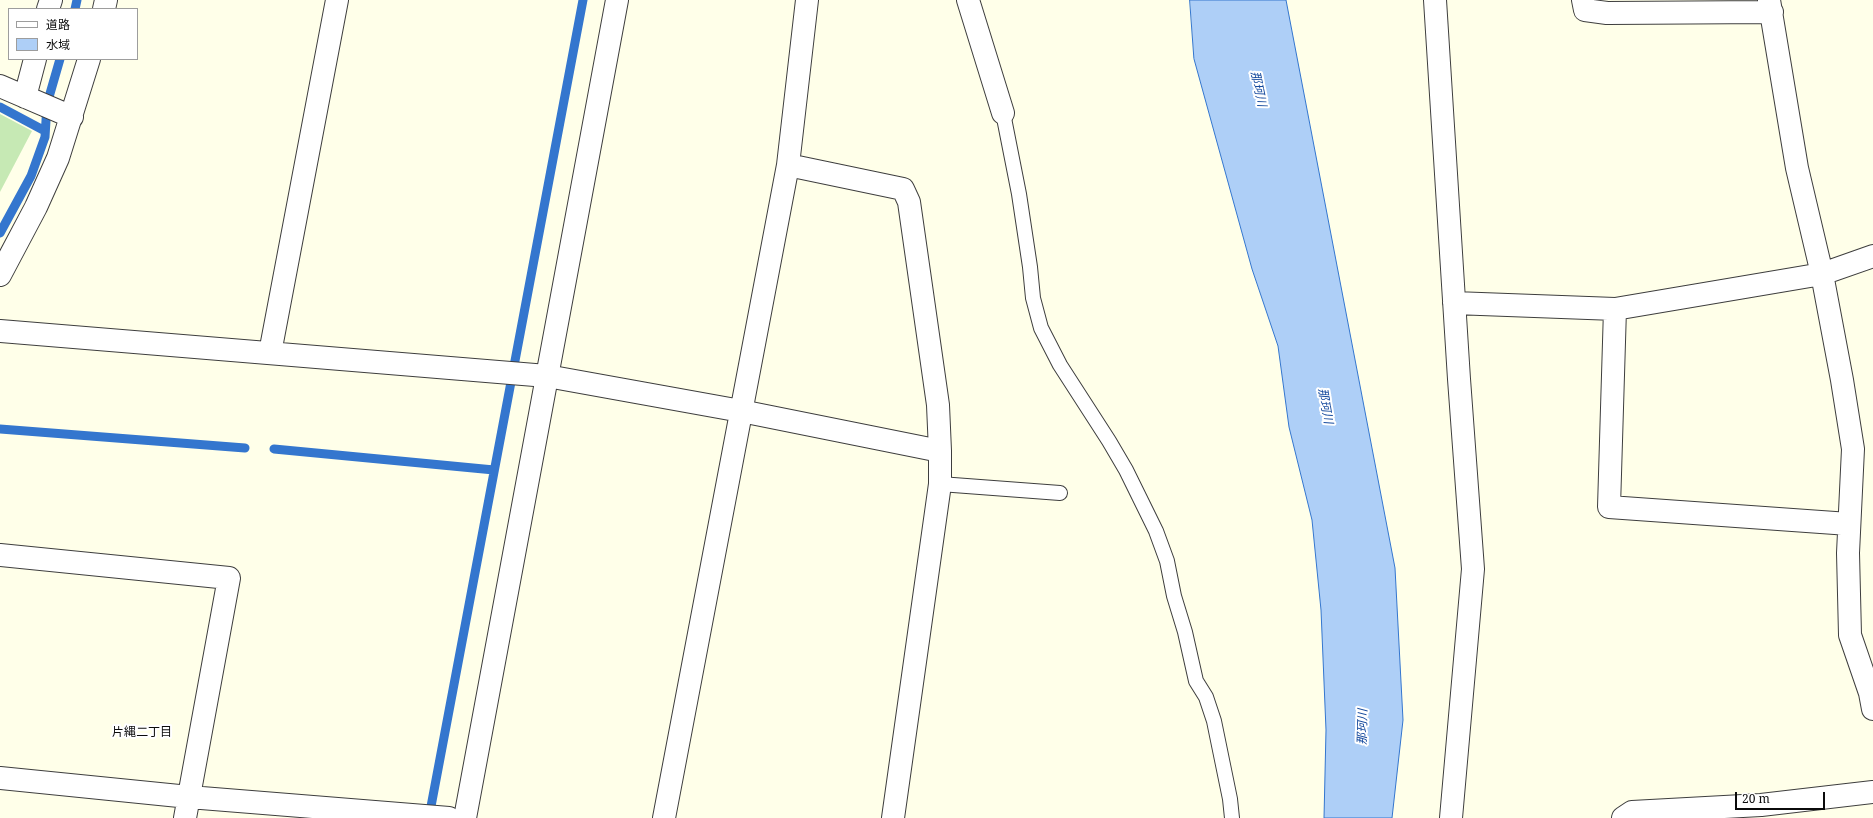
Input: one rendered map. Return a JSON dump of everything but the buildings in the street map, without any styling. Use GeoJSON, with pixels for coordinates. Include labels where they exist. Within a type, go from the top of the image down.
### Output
{"type":"FeatureCollection","features":[{"type":"Feature","properties":{"kind":"street"},"geometry":{"type":"LineString","coordinates":[[270,353],[337,0]]}},
{"type":"Feature","properties":{"kind":"street"},"geometry":{"type":"LineString","coordinates":[[465,818],[617,0]]}},
{"type":"Feature","properties":{"kind":"street"},"geometry":{"type":"LineString","coordinates":[[664,818],[788,165],[807,0]]}},
{"type":"Feature","properties":{"kind":"street"},"geometry":{"type":"LineString","coordinates":[[968,0],[1003,113]]}},
{"type":"Feature","properties":{"kind":"street"},"geometry":{"type":"LineString","coordinates":[[1435,0],[1454,303],[1473,568],[1451,818]]}},
{"type":"Feature","properties":{"kind":"street"},"geometry":{"type":"LineString","coordinates":[[1583,0],[1585,10],[1607,13],[1770,6],[1798,168],[1822,274],[1842,380],[1853,449],[1848,553],[1850,635],[1872,698]]}},
{"type":"Feature","properties":{"kind":"street"},"geometry":{"type":"LineString","coordinates":[[25,97],[35,60]]}},
{"type":"Feature","properties":{"kind":"street"},"geometry":{"type":"LineString","coordinates":[[0,275],[39,200],[58,158],[89,60]]}},
{"type":"Feature","properties":{"kind":"street"},"geometry":{"type":"LineString","coordinates":[[0,86],[72,117]]}},
{"type":"Feature","properties":{"kind":"street"},"geometry":{"type":"LineString","coordinates":[[788,165],[903,189],[909,202],[938,405],[940,484],[893,818]]}},
{"type":"Feature","properties":{"kind":"street"},"geometry":{"type":"LineString","coordinates":[[1454,303],[1615,308],[1822,274],[1873,256]]}},
{"type":"Feature","properties":{"kind":"street"},"geometry":{"type":"LineString","coordinates":[[1615,308],[1609,507],[1849,524]]}},
{"type":"Feature","properties":{"kind":"street"},"geometry":{"type":"LineString","coordinates":[[0,331],[547,376],[741,411],[940,451]]}},
{"type":"Feature","properties":{"kind":"street"},"geometry":{"type":"LineString","coordinates":[[0,555],[229,578],[185,818]]}},
{"type":"Feature","properties":{"kind":"street"},"geometry":{"type":"LineString","coordinates":[[0,778],[189,797],[449,818]]}},
{"type":"Feature","properties":{"kind":"street"},"geometry":{"type":"LineString","coordinates":[[1623,818],[1632,812],[1761,805],[1873,792]]}},
{"type":"Feature","properties":{"kind":"lane"},"geometry":{"type":"LineString","coordinates":[[1003,113],[1030,267],[1033,298],[1041,328],[1060,365],[1110,441],[1156,531],[1167,561],[1174,596],[1185,632],[1193,672],[1206,697],[1214,721],[1230,799],[1232,818]]}},
{"type":"Feature","properties":{"kind":"lane"},"geometry":{"type":"LineString","coordinates":[[940,484],[1060,493]]}},
{"type":"Feature","properties":{"kind":"green space"},"geometry":{"type":"Polygon","coordinates":[[[0,114],[32,131],[0,192],[0,114]]]}},
{"type":"Feature","properties":{"kind":"water","name":"那珂川"},"geometry":{"type":"Polygon","coordinates":[[[1190,0],[1286,0],[1395,568],[1403,720],[1392,818],[1324,818],[1326,730],[1321,610],[1312,520],[1289,427],[1278,346],[1252,269],[1194,59],[1190,0]]]}},
{"type":"Feature","properties":{"kind":"waterway"},"geometry":{"type":"LineString","coordinates":[[75,8],[77,0]]}},
{"type":"Feature","properties":{"kind":"waterway"},"geometry":{"type":"LineString","coordinates":[[429,817],[583,0]]}},
{"type":"Feature","properties":{"kind":"waterway"},"geometry":{"type":"LineString","coordinates":[[0,233],[31,176],[45,137],[47,104],[60,60]]}},
{"type":"Feature","properties":{"kind":"waterway"},"geometry":{"type":"LineString","coordinates":[[0,107],[45,131]]}},
{"type":"Feature","properties":{"kind":"waterway"},"geometry":{"type":"LineString","coordinates":[[0,429],[245,448]]}},
{"type":"Feature","properties":{"kind":"waterway"},"geometry":{"type":"LineString","coordinates":[[274,449],[494,470]]}},
{"type":"Feature","properties":{"kind":"district","name":"片縄二丁目"},"geometry":{"type":"Point","coordinates":[142,733]}}]}
